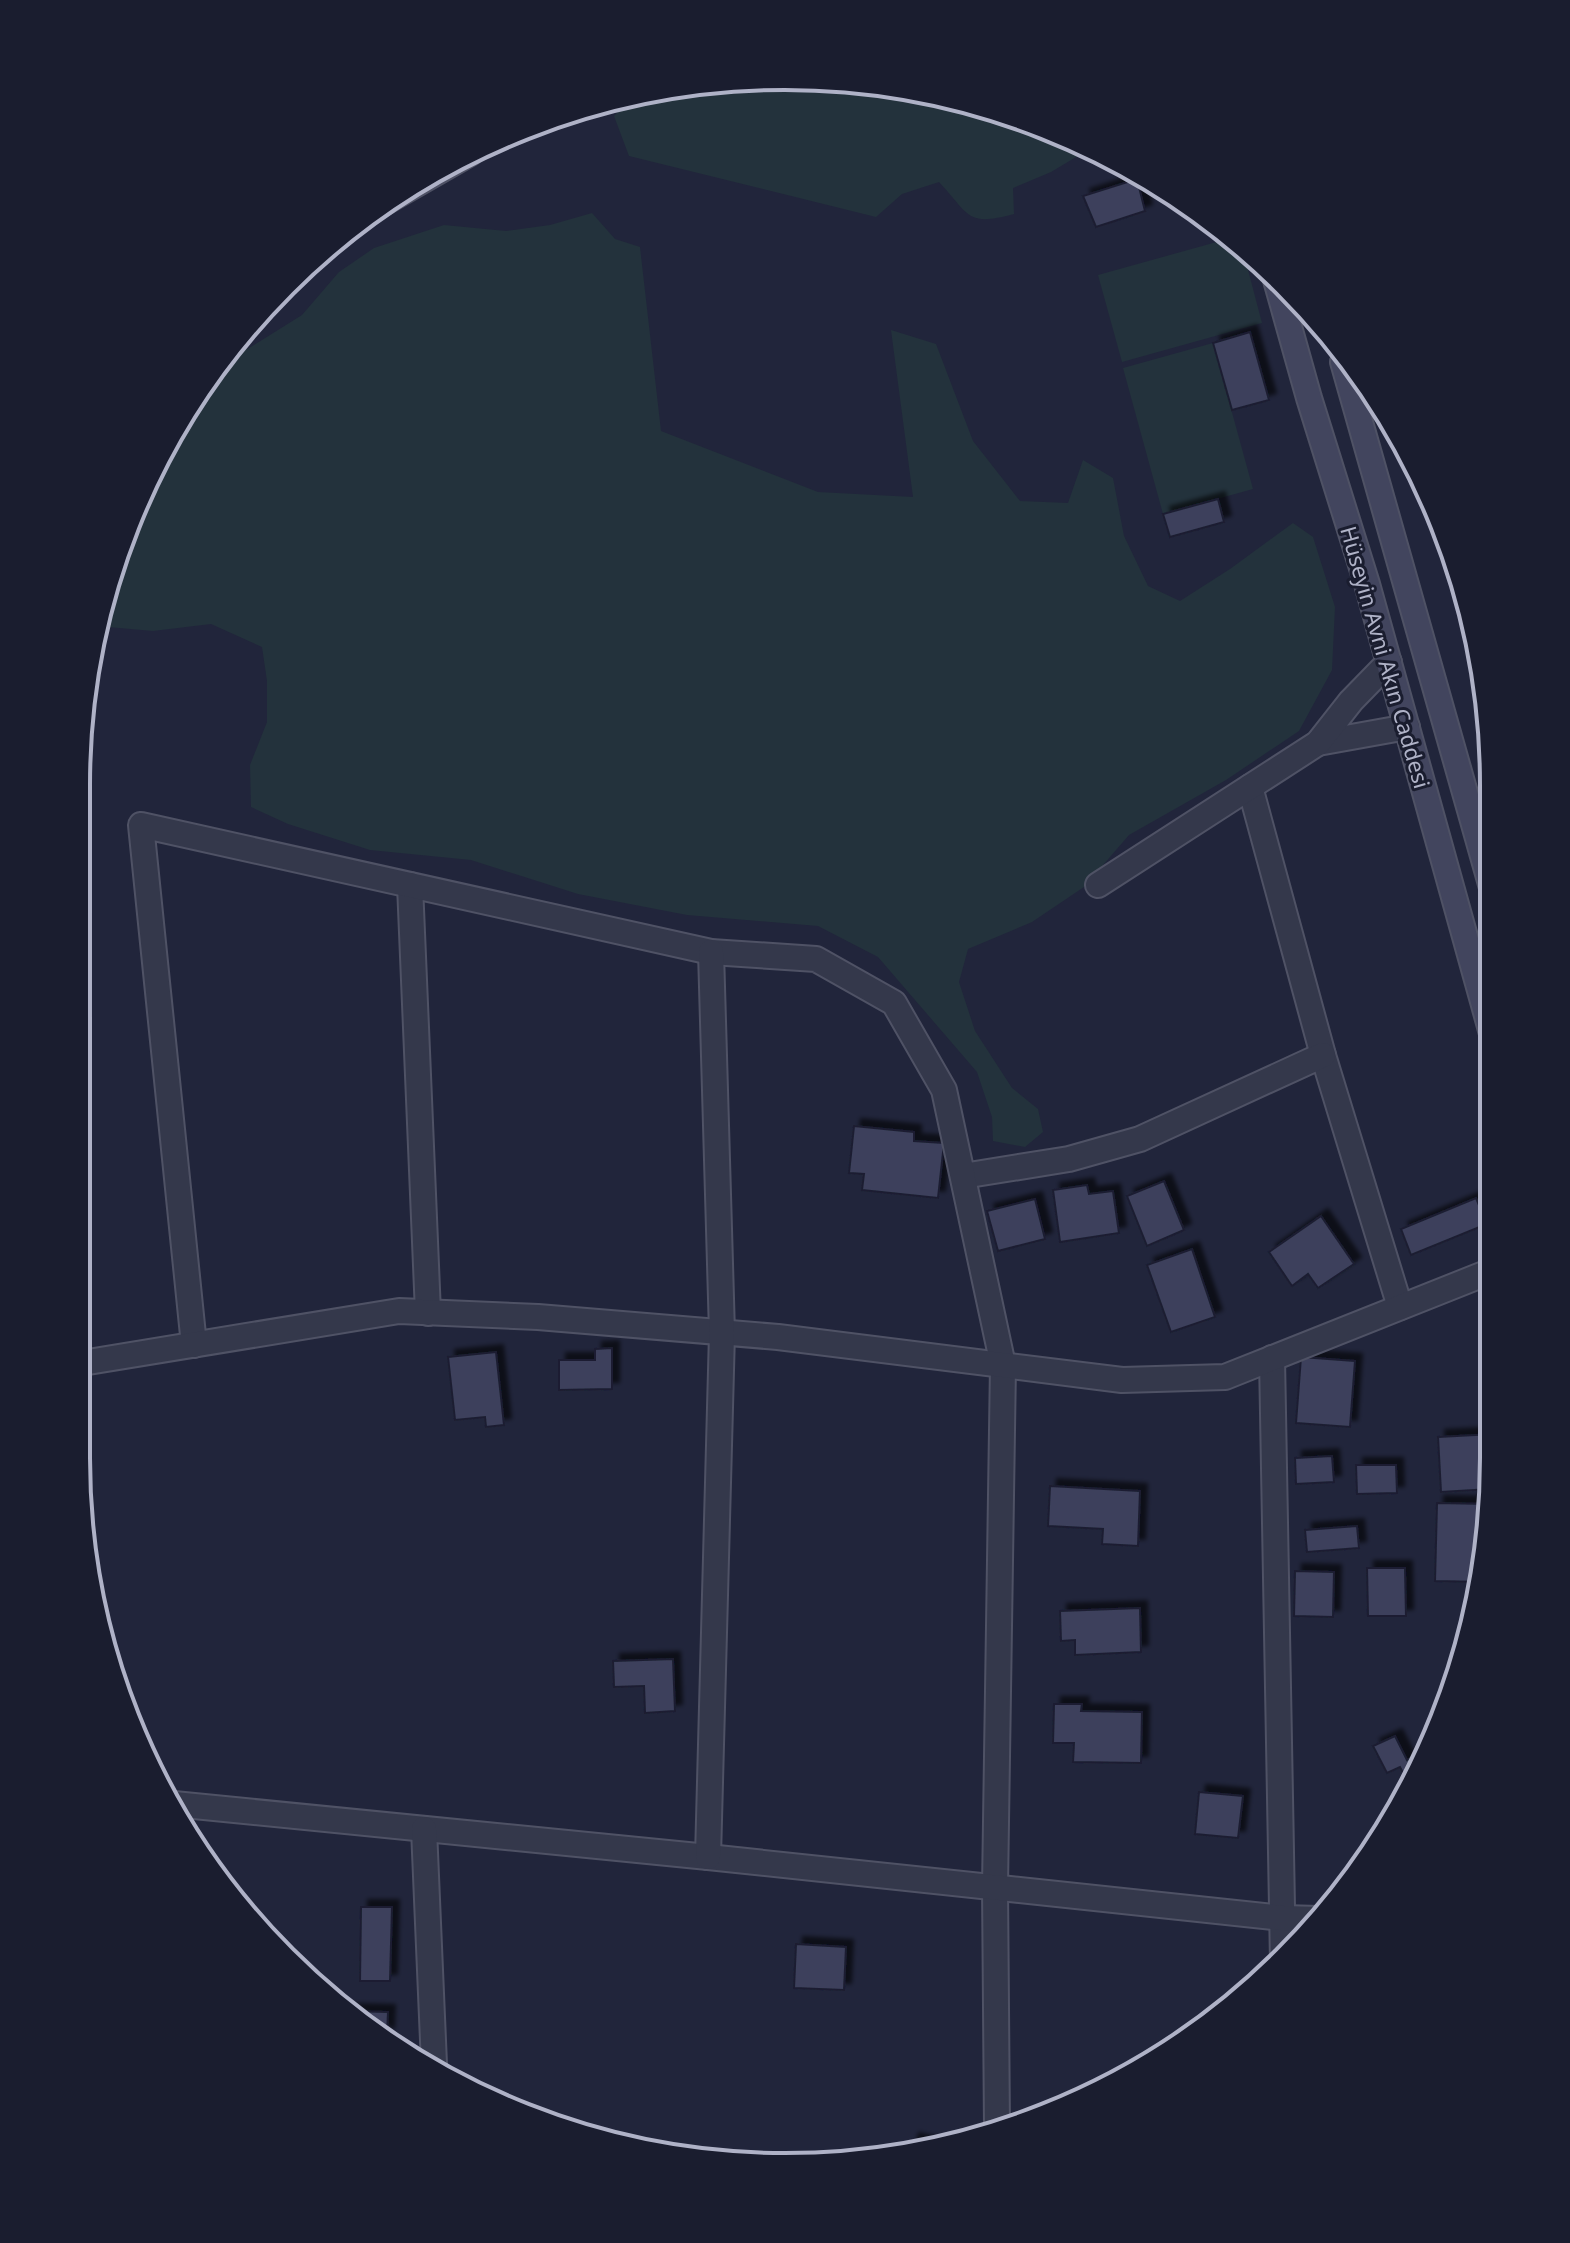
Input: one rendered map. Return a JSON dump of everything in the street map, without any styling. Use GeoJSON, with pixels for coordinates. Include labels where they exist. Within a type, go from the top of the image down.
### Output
{"type":"FeatureCollection","features":[{"type":"Feature","properties":{"kind":"main road","name":"Hüseyin Avni Akın Caddesi"},"geometry":{"type":"LineString","coordinates":[[1282,300],[1389,662],[1480,990]]}},
{"type":"Feature","properties":{"kind":"main road","name":"Hüseyin Avni Akın Caddesi"},"geometry":{"type":"LineString","coordinates":[[1364,406],[1480,824]]}},
{"type":"Feature","properties":{"kind":"street"},"geometry":{"type":"LineString","coordinates":[[1098,885],[1318,743],[1351,701],[1389,662]]}},
{"type":"Feature","properties":{"kind":"street"},"geometry":{"type":"LineString","coordinates":[[1318,743],[1407,727]]}},
{"type":"Feature","properties":{"kind":"street"},"geometry":{"type":"LineString","coordinates":[[1250,787],[1323,1055],[1400,1307]]}},
{"type":"Feature","properties":{"kind":"street"},"geometry":{"type":"LineString","coordinates":[[194,1345],[141,825],[711,952],[816,959],[894,1003],[944,1090],[1003,1365],[995,1887],[997,2119]]}},
{"type":"Feature","properties":{"kind":"street"},"geometry":{"type":"LineString","coordinates":[[410,885],[428,1313]]}},
{"type":"Feature","properties":{"kind":"street"},"geometry":{"type":"LineString","coordinates":[[708,1857],[722,1333],[711,952]]}},
{"type":"Feature","properties":{"kind":"street"},"geometry":{"type":"LineString","coordinates":[[963,1176],[1069,1159],[1140,1139],[1323,1055]]}},
{"type":"Feature","properties":{"kind":"street"},"geometry":{"type":"LineString","coordinates":[[90,1362],[399,1311],[538,1317],[722,1333],[1122,1380],[1225,1377],[1480,1276]]}},
{"type":"Feature","properties":{"kind":"street"},"geometry":{"type":"LineString","coordinates":[[1272,1358],[1283,1942]]}},
{"type":"Feature","properties":{"kind":"street"},"geometry":{"type":"LineString","coordinates":[[184,1808],[708,1857],[1305,1919]]}},
{"type":"Feature","properties":{"kind":"street"},"geometry":{"type":"LineString","coordinates":[[424,1829],[434,2058]]}},
{"type":"Feature","properties":{"kind":"shaded area"},"geometry":{"type":"Polygon","coordinates":[[[740,91],[830,91],[921,103],[965,114],[1008,127],[1078,156],[1051,172],[1013,188],[1014,214],[977,218],[964,210],[939,182],[902,194],[876,217],[629,156],[614,116],[620,110],[694,96],[740,91]]]}},
{"type":"Feature","properties":{"kind":"shaded area"},"geometry":{"type":"Polygon","coordinates":[[[592,213],[615,239],[640,247],[661,431],[818,492],[913,497],[891,330],[936,344],[973,441],[1020,501],[1068,503],[1083,460],[1113,478],[1124,536],[1148,586],[1180,601],[1293,523],[1313,537],[1335,607],[1332,670],[1299,731],[1226,780],[1129,835],[1084,887],[1032,922],[968,949],[959,982],[975,1031],[1012,1088],[1038,1109],[1043,1132],[1025,1147],[993,1141],[992,1117],[977,1072],[878,957],[818,926],[687,915],[578,894],[471,860],[370,850],[288,824],[251,807],[250,765],[267,722],[267,681],[262,647],[211,624],[153,631],[108,627],[127,562],[162,478],[207,399],[243,351],[302,315],[339,272],[374,248],[444,225],[506,231],[550,225],[592,213]]]}},
{"type":"Feature","properties":{"kind":"shaded area"},"geometry":{"type":"Polygon","coordinates":[[[1218,242],[1247,266],[1262,323],[1122,362],[1098,275],[1218,242]]]}},
{"type":"Feature","properties":{"kind":"shaded area"},"geometry":{"type":"Polygon","coordinates":[[[1213,343],[1253,489],[1163,514],[1123,368],[1213,343]]]}},
{"type":"Feature","properties":{"kind":"building"},"geometry":{"type":"Polygon","coordinates":[[[1129,181],[1139,187],[1145,211],[1096,227],[1083,196],[1129,181]]]}},
{"type":"Feature","properties":{"kind":"building"},"geometry":{"type":"Polygon","coordinates":[[[1250,332],[1269,400],[1232,410],[1213,343],[1250,332]]]}},
{"type":"Feature","properties":{"kind":"building"},"geometry":{"type":"Polygon","coordinates":[[[1218,499],[1224,522],[1170,537],[1163,514],[1218,499]]]}},
{"type":"Feature","properties":{"kind":"building"},"geometry":{"type":"Polygon","coordinates":[[[854,1126],[914,1132],[914,1141],[944,1143],[938,1198],[862,1190],[864,1174],[849,1173],[854,1126]]]}},
{"type":"Feature","properties":{"kind":"building"},"geometry":{"type":"Polygon","coordinates":[[[1164,1181],[1184,1230],[1147,1246],[1127,1196],[1164,1181]]]}},
{"type":"Feature","properties":{"kind":"building"},"geometry":{"type":"Polygon","coordinates":[[[1087,1185],[1089,1194],[1113,1191],[1119,1233],[1060,1242],[1053,1190],[1087,1185]]]}},
{"type":"Feature","properties":{"kind":"building"},"geometry":{"type":"Polygon","coordinates":[[[1476,1198],[1480,1207],[1480,1227],[1411,1255],[1401,1229],[1476,1198]]]}},
{"type":"Feature","properties":{"kind":"building"},"geometry":{"type":"Polygon","coordinates":[[[1035,1199],[1045,1239],[998,1251],[987,1211],[1035,1199]]]}},
{"type":"Feature","properties":{"kind":"building"},"geometry":{"type":"Polygon","coordinates":[[[1321,1216],[1354,1264],[1318,1288],[1308,1274],[1292,1286],[1269,1252],[1321,1216]]]}},
{"type":"Feature","properties":{"kind":"building"},"geometry":{"type":"Polygon","coordinates":[[[1192,1249],[1215,1317],[1171,1332],[1147,1265],[1192,1249]]]}},
{"type":"Feature","properties":{"kind":"building"},"geometry":{"type":"Polygon","coordinates":[[[612,1348],[612,1389],[559,1390],[559,1360],[595,1360],[595,1349],[612,1348]]]}},
{"type":"Feature","properties":{"kind":"building"},"geometry":{"type":"Polygon","coordinates":[[[496,1352],[504,1425],[486,1427],[485,1417],[455,1420],[448,1357],[496,1352]]]}},
{"type":"Feature","properties":{"kind":"building"},"geometry":{"type":"Polygon","coordinates":[[[1301,1357],[1355,1361],[1350,1427],[1296,1423],[1301,1357]]]}},
{"type":"Feature","properties":{"kind":"building"},"geometry":{"type":"Polygon","coordinates":[[[1480,1435],[1479,1490],[1441,1492],[1438,1437],[1480,1435]]]}},
{"type":"Feature","properties":{"kind":"building"},"geometry":{"type":"Polygon","coordinates":[[[1332,1456],[1334,1482],[1296,1484],[1295,1458],[1332,1456]]]}},
{"type":"Feature","properties":{"kind":"building"},"geometry":{"type":"Polygon","coordinates":[[[1356,1465],[1396,1465],[1397,1493],[1357,1494],[1356,1465]]]}},
{"type":"Feature","properties":{"kind":"building"},"geometry":{"type":"Polygon","coordinates":[[[1050,1486],[1140,1491],[1138,1546],[1102,1544],[1103,1529],[1048,1526],[1050,1486]]]}},
{"type":"Feature","properties":{"kind":"building"},"geometry":{"type":"Polygon","coordinates":[[[1437,1503],[1479,1504],[1469,1582],[1435,1581],[1437,1503]]]}},
{"type":"Feature","properties":{"kind":"building"},"geometry":{"type":"Polygon","coordinates":[[[1357,1526],[1359,1548],[1307,1552],[1305,1530],[1357,1526]]]}},
{"type":"Feature","properties":{"kind":"building"},"geometry":{"type":"Polygon","coordinates":[[[1367,1568],[1405,1568],[1406,1616],[1368,1616],[1367,1568]]]}},
{"type":"Feature","properties":{"kind":"building"},"geometry":{"type":"Polygon","coordinates":[[[1295,1571],[1334,1572],[1333,1617],[1294,1616],[1295,1571]]]}},
{"type":"Feature","properties":{"kind":"building"},"geometry":{"type":"Polygon","coordinates":[[[1140,1608],[1141,1652],[1075,1655],[1075,1640],[1061,1641],[1060,1611],[1140,1608]]]}},
{"type":"Feature","properties":{"kind":"building"},"geometry":{"type":"Polygon","coordinates":[[[673,1659],[675,1711],[645,1713],[644,1686],[614,1687],[613,1661],[673,1659]]]}},
{"type":"Feature","properties":{"kind":"building"},"geometry":{"type":"Polygon","coordinates":[[[1054,1704],[1082,1704],[1081,1711],[1142,1712],[1141,1763],[1073,1762],[1074,1743],[1053,1743],[1054,1704]]]}},
{"type":"Feature","properties":{"kind":"building"},"geometry":{"type":"Polygon","coordinates":[[[1395,1736],[1407,1760],[1411,1758],[1404,1774],[1400,1767],[1387,1773],[1373,1746],[1395,1736]]]}},
{"type":"Feature","properties":{"kind":"building"},"geometry":{"type":"Polygon","coordinates":[[[1199,1792],[1243,1796],[1238,1838],[1195,1834],[1199,1792]]]}},
{"type":"Feature","properties":{"kind":"building"},"geometry":{"type":"Polygon","coordinates":[[[361,1907],[392,1907],[390,1981],[360,1981],[361,1907]]]}},
{"type":"Feature","properties":{"kind":"building"},"geometry":{"type":"Polygon","coordinates":[[[796,1944],[846,1947],[844,1990],[794,1988],[796,1944]]]}},
{"type":"Feature","properties":{"kind":"building"},"geometry":{"type":"Polygon","coordinates":[[[365,2011],[388,2012],[387,2027],[365,2011]]]}}]}
